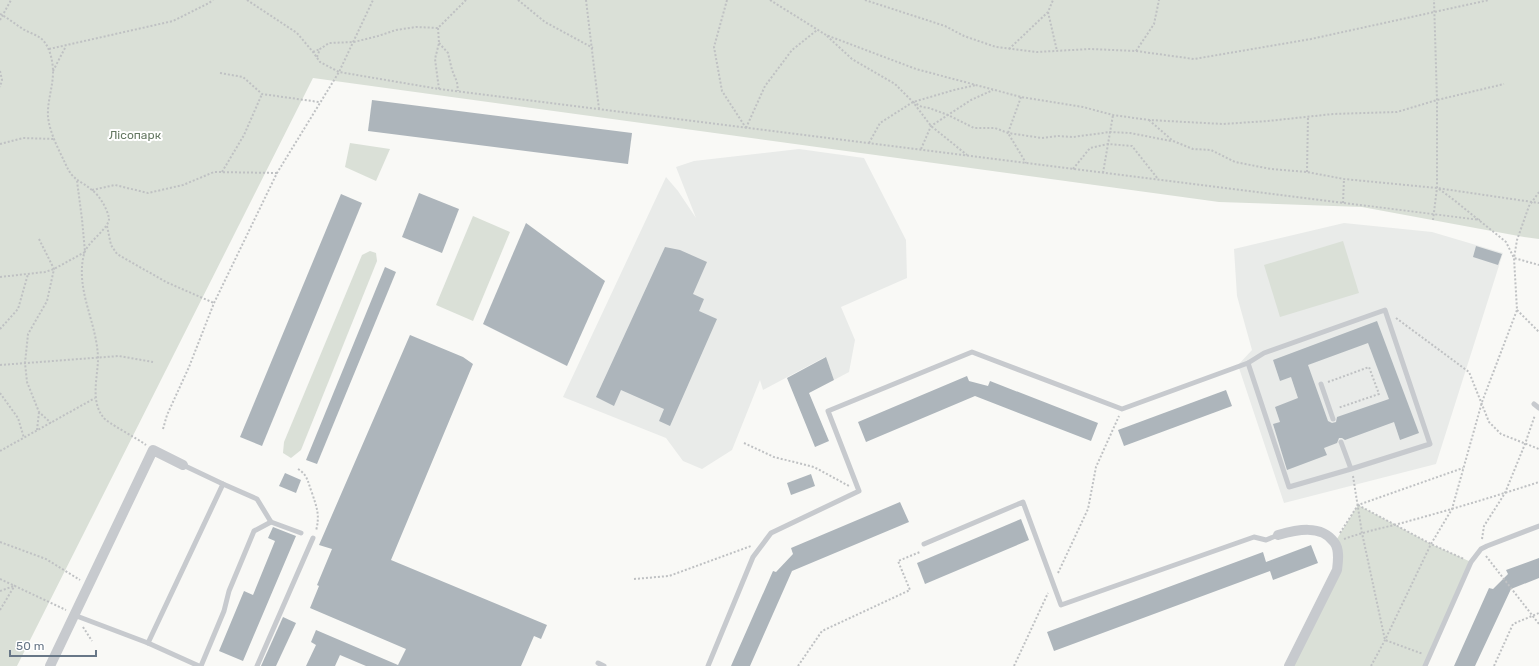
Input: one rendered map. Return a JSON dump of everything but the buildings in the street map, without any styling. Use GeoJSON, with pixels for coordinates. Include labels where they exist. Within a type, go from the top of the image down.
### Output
{"type":"FeatureCollection","features":[{"type":"Feature","properties":{"kind":"street"},"geometry":{"type":"LineString","coordinates":[[50,666],[153,450],[183,465]]}},
{"type":"Feature","properties":{"kind":"street"},"geometry":{"type":"LineString","coordinates":[[1278,535],[1307,529],[1323,532],[1335,542],[1338,556],[1337,570],[1289,666]]}},
{"type":"Feature","properties":{"kind":"lane"},"geometry":{"type":"LineString","coordinates":[[708,666],[753,557],[771,533],[858,491],[828,411],[972,352],[1122,409],[1248,363],[1264,353],[1386,310],[1430,444],[1289,487],[1248,363]]}},
{"type":"Feature","properties":{"kind":"lane"},"geometry":{"type":"LineString","coordinates":[[1321,384],[1333,419]]}},
{"type":"Feature","properties":{"kind":"lane"},"geometry":{"type":"LineString","coordinates":[[1342,442],[1351,469]]}},
{"type":"Feature","properties":{"kind":"lane"},"geometry":{"type":"LineString","coordinates":[[183,465],[257,499],[271,522],[301,533]]}},
{"type":"Feature","properties":{"kind":"lane"},"geometry":{"type":"LineString","coordinates":[[148,643],[223,484]]}},
{"type":"Feature","properties":{"kind":"lane"},"geometry":{"type":"LineString","coordinates":[[924,544],[1023,502],[1062,605],[1254,537],[1266,540],[1278,535]]}},
{"type":"Feature","properties":{"kind":"lane"},"geometry":{"type":"LineString","coordinates":[[74,615],[148,643],[200,666],[224,611],[229,592],[254,531],[271,522]]}},
{"type":"Feature","properties":{"kind":"lane"},"geometry":{"type":"LineString","coordinates":[[1425,666],[1471,562],[1481,549],[1494,542],[1539,526]]}},
{"type":"Feature","properties":{"kind":"lane"},"geometry":{"type":"LineString","coordinates":[[257,666],[313,538]]}},
{"type":"Feature","properties":{"kind":"lane"},"geometry":{"type":"LineString","coordinates":[[598,663],[604,666]]}},
{"type":"Feature","properties":{"kind":"path"},"geometry":{"type":"LineString","coordinates":[[0,20],[1,14],[11,0]]}},
{"type":"Feature","properties":{"kind":"path"},"geometry":{"type":"LineString","coordinates":[[49,49],[173,20],[213,0]]}},
{"type":"Feature","properties":{"kind":"path"},"geometry":{"type":"LineString","coordinates":[[247,0],[297,33],[320,62],[338,72],[438,89],[1480,220]]}},
{"type":"Feature","properties":{"kind":"path"},"geometry":{"type":"LineString","coordinates":[[163,429],[167,415],[189,367],[214,303],[277,173],[338,72],[354,42],[373,0]]}},
{"type":"Feature","properties":{"kind":"path"},"geometry":{"type":"LineString","coordinates":[[313,52],[329,43],[354,42],[396,30],[416,27],[438,28],[466,0]]}},
{"type":"Feature","properties":{"kind":"path"},"geometry":{"type":"LineString","coordinates":[[518,0],[545,22],[593,48]]}},
{"type":"Feature","properties":{"kind":"path"},"geometry":{"type":"LineString","coordinates":[[586,0],[593,48],[599,109]]}},
{"type":"Feature","properties":{"kind":"path"},"geometry":{"type":"LineString","coordinates":[[727,0],[714,47],[722,91],[746,128]]}},
{"type":"Feature","properties":{"kind":"path"},"geometry":{"type":"LineString","coordinates":[[770,0],[826,35],[916,69],[1021,97],[1149,120],[1223,124],[1333,114],[1397,112],[1437,100],[1504,84]]}},
{"type":"Feature","properties":{"kind":"path"},"geometry":{"type":"LineString","coordinates":[[866,0],[945,26],[964,36],[996,47],[1037,52],[1090,49],[1136,51],[1194,59],[1311,39],[1490,0]]}},
{"type":"Feature","properties":{"kind":"path"},"geometry":{"type":"LineString","coordinates":[[1009,49],[1048,12],[1053,0]]}},
{"type":"Feature","properties":{"kind":"path"},"geometry":{"type":"LineString","coordinates":[[1136,51],[1154,24],[1159,0]]}},
{"type":"Feature","properties":{"kind":"path"},"geometry":{"type":"LineString","coordinates":[[1433,220],[1437,188],[1437,100],[1434,0]]}},
{"type":"Feature","properties":{"kind":"path"},"geometry":{"type":"LineString","coordinates":[[1048,12],[1057,51]]}},
{"type":"Feature","properties":{"kind":"path"},"geometry":{"type":"LineString","coordinates":[[1,14],[41,38],[49,49],[53,72]]}},
{"type":"Feature","properties":{"kind":"path"},"geometry":{"type":"LineString","coordinates":[[438,28],[439,42],[435,59],[438,89]]}},
{"type":"Feature","properties":{"kind":"path"},"geometry":{"type":"LineString","coordinates":[[746,128],[765,86],[792,50],[817,30]]}},
{"type":"Feature","properties":{"kind":"path"},"geometry":{"type":"LineString","coordinates":[[826,35],[852,58],[895,84],[913,102],[931,126],[969,156]]}},
{"type":"Feature","properties":{"kind":"path"},"geometry":{"type":"LineString","coordinates":[[439,42],[448,53],[452,70],[457,82],[458,91]]}},
{"type":"Feature","properties":{"kind":"path"},"geometry":{"type":"LineString","coordinates":[[0,277],[54,269],[84,252],[106,226],[109,219],[105,207],[92,190],[77,181],[68,171],[54,139],[48,117],[49,94],[53,72],[66,46]]}},
{"type":"Feature","properties":{"kind":"path"},"geometry":{"type":"LineString","coordinates":[[317,57],[320,49]]}},
{"type":"Feature","properties":{"kind":"path"},"geometry":{"type":"LineString","coordinates":[[0,70],[2,80],[0,87]]}},
{"type":"Feature","properties":{"kind":"path"},"geometry":{"type":"LineString","coordinates":[[220,73],[243,77],[262,94],[319,102]]}},
{"type":"Feature","properties":{"kind":"path"},"geometry":{"type":"LineString","coordinates":[[869,143],[880,123],[913,102],[977,85]]}},
{"type":"Feature","properties":{"kind":"path"},"geometry":{"type":"LineString","coordinates":[[920,150],[931,126],[971,100],[994,90]]}},
{"type":"Feature","properties":{"kind":"path"},"geometry":{"type":"LineString","coordinates":[[222,172],[244,135],[262,94]]}},
{"type":"Feature","properties":{"kind":"path"},"geometry":{"type":"LineString","coordinates":[[1008,133],[1021,97]]}},
{"type":"Feature","properties":{"kind":"path"},"geometry":{"type":"LineString","coordinates":[[913,102],[922,107],[936,110],[948,115],[974,128],[995,128],[1008,133],[1042,138],[1058,136],[1073,137],[1110,132],[1130,133],[1173,141],[1193,149],[1211,150],[1235,162],[1271,169],[1307,172],[1344,179],[1437,188],[1539,203]]}},
{"type":"Feature","properties":{"kind":"path"},"geometry":{"type":"LineString","coordinates":[[1104,173],[1113,114]]}},
{"type":"Feature","properties":{"kind":"path"},"geometry":{"type":"LineString","coordinates":[[1307,172],[1308,116]]}},
{"type":"Feature","properties":{"kind":"path"},"geometry":{"type":"LineString","coordinates":[[1149,120],[1173,141]]}},
{"type":"Feature","properties":{"kind":"path"},"geometry":{"type":"LineString","coordinates":[[1008,133],[1026,163]]}},
{"type":"Feature","properties":{"kind":"path"},"geometry":{"type":"LineString","coordinates":[[0,144],[23,138],[54,139]]}},
{"type":"Feature","properties":{"kind":"path"},"geometry":{"type":"LineString","coordinates":[[1073,169],[1090,148],[1108,144],[1132,146],[1158,180]]}},
{"type":"Feature","properties":{"kind":"path"},"geometry":{"type":"LineString","coordinates":[[92,190],[115,185],[148,193],[183,185],[214,172],[277,173]]}},
{"type":"Feature","properties":{"kind":"path"},"geometry":{"type":"LineString","coordinates":[[1343,203],[1344,179]]}},
{"type":"Feature","properties":{"kind":"path"},"geometry":{"type":"LineString","coordinates":[[77,181],[82,219],[84,252],[81,270],[85,301],[93,325],[98,356],[95,398],[103,418],[139,440]]}},
{"type":"Feature","properties":{"kind":"path"},"geometry":{"type":"LineString","coordinates":[[1437,188],[1480,220],[1506,242],[1514,258],[1539,265]]}},
{"type":"Feature","properties":{"kind":"path"},"geometry":{"type":"LineString","coordinates":[[1371,666],[1385,640],[1430,544],[1452,509],[1482,402],[1517,310],[1514,258],[1517,240],[1529,206],[1539,192]]}},
{"type":"Feature","properties":{"kind":"path"},"geometry":{"type":"LineString","coordinates":[[106,226],[111,245],[117,254],[166,282],[214,303]]}},
{"type":"Feature","properties":{"kind":"path"},"geometry":{"type":"LineString","coordinates":[[39,239],[54,269],[48,301],[28,334],[25,363],[27,382],[39,412],[51,423]]}},
{"type":"Feature","properties":{"kind":"path"},"geometry":{"type":"LineString","coordinates":[[0,329],[18,309],[28,274]]}},
{"type":"Feature","properties":{"kind":"path"},"geometry":{"type":"LineString","coordinates":[[1386,310],[1469,372],[1489,422],[1501,434],[1539,449]]}},
{"type":"Feature","properties":{"kind":"path"},"geometry":{"type":"LineString","coordinates":[[1517,310],[1539,332]]}},
{"type":"Feature","properties":{"kind":"path"},"geometry":{"type":"LineString","coordinates":[[0,365],[98,356],[119,356],[153,362]]}},
{"type":"Feature","properties":{"kind":"path"},"geometry":{"type":"LineString","coordinates":[[1321,384],[1369,367],[1379,394],[1330,411]]}},
{"type":"Feature","properties":{"kind":"path"},"geometry":{"type":"LineString","coordinates":[[0,392],[18,418],[24,438]]}},
{"type":"Feature","properties":{"kind":"path"},"geometry":{"type":"LineString","coordinates":[[0,451],[95,398]]}},
{"type":"Feature","properties":{"kind":"path"},"geometry":{"type":"LineString","coordinates":[[1537,407],[1526,444],[1505,493],[1484,526],[1481,549],[1539,624]]}},
{"type":"Feature","properties":{"kind":"path"},"geometry":{"type":"LineString","coordinates":[[1014,666],[1088,509],[1096,467],[1122,409]]}},
{"type":"Feature","properties":{"kind":"path"},"geometry":{"type":"LineString","coordinates":[[37,431],[39,412]]}},
{"type":"Feature","properties":{"kind":"path"},"geometry":{"type":"LineString","coordinates":[[744,443],[774,457],[814,467],[858,491]]}},
{"type":"Feature","properties":{"kind":"path"},"geometry":{"type":"LineString","coordinates":[[1335,542],[1358,504],[1463,468]]}},
{"type":"Feature","properties":{"kind":"path"},"geometry":{"type":"LineString","coordinates":[[298,469],[305,473],[317,505],[319,521],[315,536],[313,538]]}},
{"type":"Feature","properties":{"kind":"path"},"geometry":{"type":"LineString","coordinates":[[1351,469],[1362,533],[1385,640]]}},
{"type":"Feature","properties":{"kind":"path"},"geometry":{"type":"LineString","coordinates":[[1335,542],[1362,533],[1452,509],[1539,482]]}},
{"type":"Feature","properties":{"kind":"path"},"geometry":{"type":"LineString","coordinates":[[1358,504],[1430,544],[1471,562]]}},
{"type":"Feature","properties":{"kind":"path"},"geometry":{"type":"LineString","coordinates":[[634,578],[669,576],[765,541]]}},
{"type":"Feature","properties":{"kind":"path"},"geometry":{"type":"LineString","coordinates":[[0,542],[46,559],[88,584]]}},
{"type":"Feature","properties":{"kind":"path"},"geometry":{"type":"LineString","coordinates":[[798,666],[822,631],[910,590],[898,561],[926,549]]}},
{"type":"Feature","properties":{"kind":"path"},"geometry":{"type":"LineString","coordinates":[[0,579],[74,615]]}},
{"type":"Feature","properties":{"kind":"path"},"geometry":{"type":"LineString","coordinates":[[0,591],[15,585]]}},
{"type":"Feature","properties":{"kind":"path"},"geometry":{"type":"LineString","coordinates":[[0,610],[15,585]]}},
{"type":"Feature","properties":{"kind":"path"},"geometry":{"type":"LineString","coordinates":[[1494,666],[1513,624],[1539,613]]}},
{"type":"Feature","properties":{"kind":"path"},"geometry":{"type":"LineString","coordinates":[[1385,640],[1429,657]]}},
{"type":"Feature","properties":{"kind":"shaded area"},"geometry":{"type":"Polygon","coordinates":[[[799,149],[864,158],[906,240],[907,278],[841,307],[855,340],[849,372],[834,380],[825,357],[763,390],[760,380],[732,450],[702,469],[683,461],[666,438],[563,397],[666,177],[678,191],[696,218],[676,167],[694,161],[799,149]]]}},
{"type":"Feature","properties":{"kind":"shaded area"},"geometry":{"type":"Polygon","coordinates":[[[1344,223],[1432,232],[1503,253],[1436,464],[1284,503],[1238,365],[1252,350],[1237,296],[1234,249],[1344,223]]]}},
{"type":"Feature","properties":{"kind":"green space","name":"Лісопарк"},"geometry":{"type":"Polygon","coordinates":[[[0,0],[1539,0],[1539,239],[1362,207],[1219,202],[313,78],[17,666],[0,666],[0,0]]]}},
{"type":"Feature","properties":{"kind":"green space"},"geometry":{"type":"Polygon","coordinates":[[[350,143],[390,149],[376,181],[345,167],[350,143]]]}},
{"type":"Feature","properties":{"kind":"green space"},"geometry":{"type":"Polygon","coordinates":[[[473,216],[510,232],[473,321],[436,305],[473,216]]]}},
{"type":"Feature","properties":{"kind":"green space"},"geometry":{"type":"Polygon","coordinates":[[[1343,241],[1359,293],[1280,317],[1264,265],[1343,241]]]}},
{"type":"Feature","properties":{"kind":"green space"},"geometry":{"type":"Polygon","coordinates":[[[370,251],[376,253],[377,261],[301,450],[291,458],[283,453],[284,442],[362,255],[370,251]]]}},
{"type":"Feature","properties":{"kind":"green space"},"geometry":{"type":"Polygon","coordinates":[[[1358,505],[1431,544],[1471,562],[1425,666],[1289,666],[1337,570],[1335,542],[1358,505]]]}}]}
